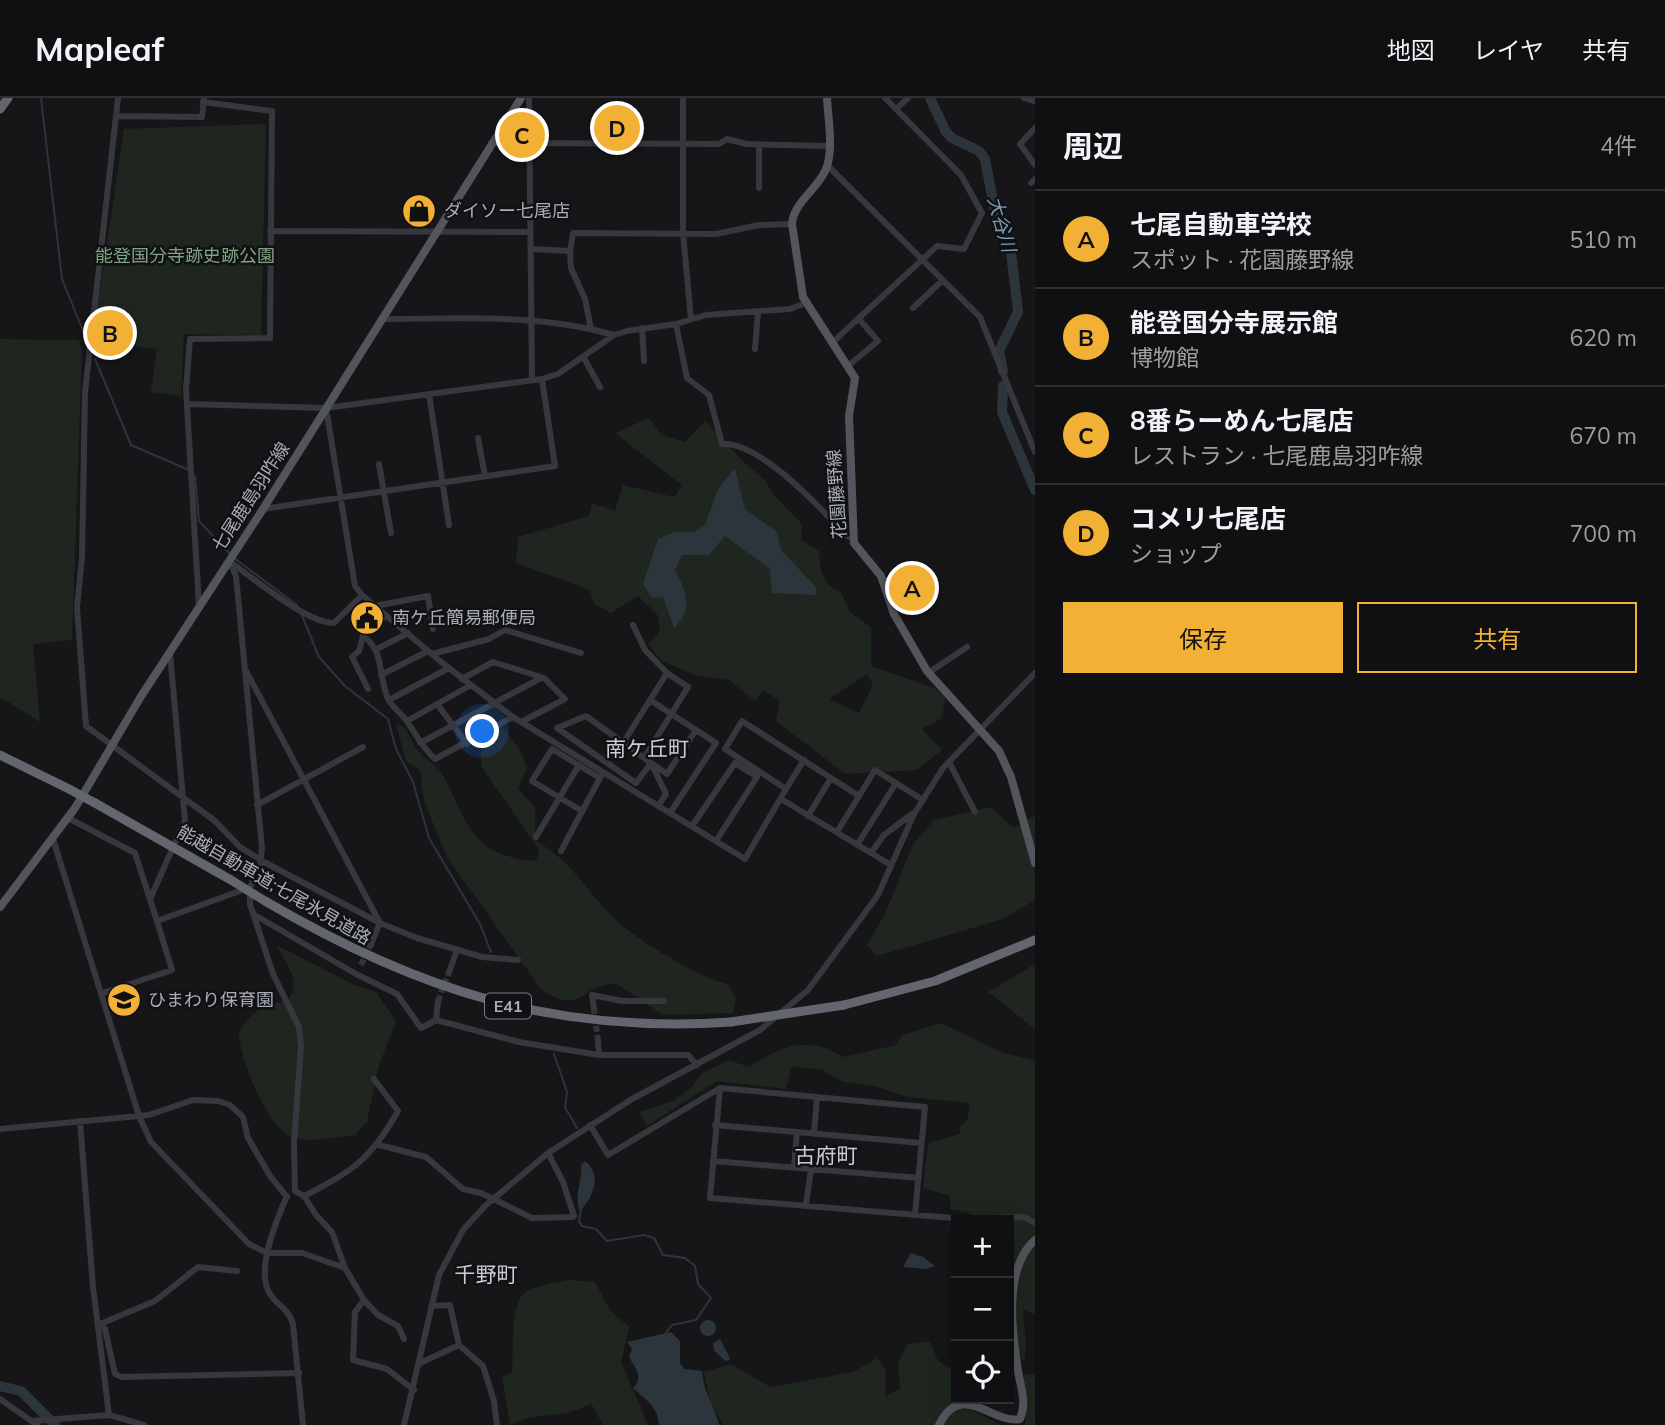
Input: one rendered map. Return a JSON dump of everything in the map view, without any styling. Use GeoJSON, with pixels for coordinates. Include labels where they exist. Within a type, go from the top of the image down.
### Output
{"type":"FeatureCollection","features":[{"type":"Feature","properties":{"kind":"highway"},"geometry":{"type":"LineString","coordinates":[[0,109],[8,98]]}},
{"type":"Feature","properties":{"kind":"highway","name":"能越自動車道;七尾氷見道路"},"geometry":{"type":"LineString","coordinates":[[0,755],[95,803],[265,901],[370,957],[437,985],[492,1002],[600,1021],[670,1024],[730,1022],[844,1005],[936,981],[1035,940]]}},
{"type":"Feature","properties":{"kind":"main road","name":"七尾鹿島羽咋線"},"geometry":{"type":"LineString","coordinates":[[0,907],[68,818],[434,232],[521,98]]}},
{"type":"Feature","properties":{"kind":"main road"},"geometry":{"type":"LineString","coordinates":[[792,224],[794,214],[820,182],[828,166],[827,98]]}},
{"type":"Feature","properties":{"kind":"main road","name":"花園藤野線"},"geometry":{"type":"LineString","coordinates":[[792,224],[806,303],[849,365],[855,387],[849,416],[852,538],[881,576],[894,614],[928,673],[999,751],[1011,776],[1035,863]]}},
{"type":"Feature","properties":{"kind":"main road"},"geometry":{"type":"LineString","coordinates":[[939,1425],[950,1411],[961,1406],[972,1407],[1004,1423],[1020,1419],[1025,1404],[1015,1348],[1014,1293],[1016,1270],[1026,1248],[1035,1240]]}},
{"type":"Feature","properties":{"kind":"street"},"geometry":{"type":"LineString","coordinates":[[118,98],[85,393],[82,558],[77,607],[86,726],[215,821],[240,847],[261,860],[380,923],[482,957],[518,960]]}},
{"type":"Feature","properties":{"kind":"street"},"geometry":{"type":"LineString","coordinates":[[529,98],[532,380]]}},
{"type":"Feature","properties":{"kind":"street"},"geometry":{"type":"LineString","coordinates":[[683,98],[682,233],[691,319]]}},
{"type":"Feature","properties":{"kind":"street"},"geometry":{"type":"LineString","coordinates":[[834,341],[937,246],[964,249],[982,213],[961,175],[885,98]]}},
{"type":"Feature","properties":{"kind":"street"},"geometry":{"type":"LineString","coordinates":[[896,109],[908,98]]}},
{"type":"Feature","properties":{"kind":"street"},"geometry":{"type":"LineString","coordinates":[[1024,98],[1035,102]]}},
{"type":"Feature","properties":{"kind":"street"},"geometry":{"type":"LineString","coordinates":[[116,116],[202,117],[203,100],[272,111],[270,338],[190,339],[188,404],[199,606]]}},
{"type":"Feature","properties":{"kind":"street"},"geometry":{"type":"LineString","coordinates":[[1035,128],[1020,144],[1035,165]]}},
{"type":"Feature","properties":{"kind":"street"},"geometry":{"type":"LineString","coordinates":[[491,144],[719,144],[727,139],[758,144],[829,146]]}},
{"type":"Feature","properties":{"kind":"street"},"geometry":{"type":"LineString","coordinates":[[758,144],[758,188]]}},
{"type":"Feature","properties":{"kind":"street"},"geometry":{"type":"LineString","coordinates":[[828,166],[980,317],[1035,452]]}},
{"type":"Feature","properties":{"kind":"street"},"geometry":{"type":"LineString","coordinates":[[591,329],[585,299],[571,268],[569,251],[573,233],[716,234],[759,225],[792,224]]}},
{"type":"Feature","properties":{"kind":"street"},"geometry":{"type":"LineString","coordinates":[[270,231],[531,232]]}},
{"type":"Feature","properties":{"kind":"street"},"geometry":{"type":"LineString","coordinates":[[531,249],[569,251]]}},
{"type":"Feature","properties":{"kind":"street"},"geometry":{"type":"LineString","coordinates":[[914,308],[943,280]]}},
{"type":"Feature","properties":{"kind":"street"},"geometry":{"type":"LineString","coordinates":[[188,404],[326,408],[542,379],[558,374],[614,335],[736,310],[758,312],[790,309],[806,303]]}},
{"type":"Feature","properties":{"kind":"street"},"geometry":{"type":"LineString","coordinates":[[755,349],[758,312]]}},
{"type":"Feature","properties":{"kind":"street"},"geometry":{"type":"LineString","coordinates":[[849,365],[878,341],[859,318]]}},
{"type":"Feature","properties":{"kind":"street"},"geometry":{"type":"LineString","coordinates":[[381,319],[531,319],[614,335]]}},
{"type":"Feature","properties":{"kind":"street"},"geometry":{"type":"LineString","coordinates":[[676,324],[687,378],[709,395],[722,444],[736,444],[790,479],[852,538]]}},
{"type":"Feature","properties":{"kind":"street"},"geometry":{"type":"LineString","coordinates":[[642,328],[643,361]]}},
{"type":"Feature","properties":{"kind":"street"},"geometry":{"type":"LineString","coordinates":[[584,358],[600,387]]}},
{"type":"Feature","properties":{"kind":"street"},"geometry":{"type":"LineString","coordinates":[[263,509],[555,466],[542,379]]}},
{"type":"Feature","properties":{"kind":"street"},"geometry":{"type":"LineString","coordinates":[[429,394],[449,525]]}},
{"type":"Feature","properties":{"kind":"street"},"geometry":{"type":"LineString","coordinates":[[326,408],[355,586],[362,595],[449,668],[513,717],[523,721],[602,775],[746,859],[803,761]]}},
{"type":"Feature","properties":{"kind":"street"},"geometry":{"type":"LineString","coordinates":[[478,438],[485,476]]}},
{"type":"Feature","properties":{"kind":"street"},"geometry":{"type":"LineString","coordinates":[[379,464],[391,533]]}},
{"type":"Feature","properties":{"kind":"street"},"geometry":{"type":"LineString","coordinates":[[231,558],[300,612],[323,623],[334,622],[362,595]]}},
{"type":"Feature","properties":{"kind":"street"},"geometry":{"type":"LineString","coordinates":[[231,558],[236,576],[261,860],[250,887],[253,914],[273,974],[299,1027],[302,1046],[294,1143],[295,1191]]}},
{"type":"Feature","properties":{"kind":"street"},"geometry":{"type":"LineString","coordinates":[[375,606],[428,596],[433,629]]}},
{"type":"Feature","properties":{"kind":"street"},"geometry":{"type":"LineString","coordinates":[[368,689],[352,657],[359,651],[364,629],[387,616]]}},
{"type":"Feature","properties":{"kind":"street"},"geometry":{"type":"LineString","coordinates":[[634,625],[645,650],[667,673],[688,687],[644,758]]}},
{"type":"Feature","properties":{"kind":"street"},"geometry":{"type":"LineString","coordinates":[[382,675],[430,652],[489,639],[505,630],[581,653]]}},
{"type":"Feature","properties":{"kind":"street"},"geometry":{"type":"LineString","coordinates":[[375,650],[408,633]]}},
{"type":"Feature","properties":{"kind":"street"},"geometry":{"type":"LineString","coordinates":[[363,636],[381,662],[389,700],[407,721],[419,743],[435,760],[513,717]]}},
{"type":"Feature","properties":{"kind":"street"},"geometry":{"type":"LineString","coordinates":[[928,673],[967,647]]}},
{"type":"Feature","properties":{"kind":"street"},"geometry":{"type":"LineString","coordinates":[[170,652],[185,821],[176,841]]}},
{"type":"Feature","properties":{"kind":"street"},"geometry":{"type":"LineString","coordinates":[[462,678],[493,662],[541,678],[565,699],[523,721]]}},
{"type":"Feature","properties":{"kind":"street"},"geometry":{"type":"LineString","coordinates":[[244,667],[380,923]]}},
{"type":"Feature","properties":{"kind":"street"},"geometry":{"type":"LineString","coordinates":[[389,700],[449,668]]}},
{"type":"Feature","properties":{"kind":"street"},"geometry":{"type":"LineString","coordinates":[[623,743],[667,673]]}},
{"type":"Feature","properties":{"kind":"street"},"geometry":{"type":"LineString","coordinates":[[404,1425],[431,1306],[449,1253],[463,1230],[491,1200],[548,1153],[590,1125],[760,1030],[808,990],[878,895],[916,811],[949,762],[1035,673]]}},
{"type":"Feature","properties":{"kind":"street"},"geometry":{"type":"LineString","coordinates":[[419,743],[541,678]]}},
{"type":"Feature","properties":{"kind":"street"},"geometry":{"type":"LineString","coordinates":[[407,721],[471,685]]}},
{"type":"Feature","properties":{"kind":"street"},"geometry":{"type":"LineString","coordinates":[[650,699],[716,743],[670,813]]}},
{"type":"Feature","properties":{"kind":"street"},"geometry":{"type":"LineString","coordinates":[[437,704],[467,744]]}},
{"type":"Feature","properties":{"kind":"street"},"geometry":{"type":"LineString","coordinates":[[651,763],[636,783],[557,729],[586,716],[667,774]]}},
{"type":"Feature","properties":{"kind":"street"},"geometry":{"type":"LineString","coordinates":[[786,789],[725,749],[743,721],[859,796]]}},
{"type":"Feature","properties":{"kind":"street"},"geometry":{"type":"LineString","coordinates":[[661,783],[696,730]]}},
{"type":"Feature","properties":{"kind":"street"},"geometry":{"type":"LineString","coordinates":[[257,804],[363,747]]}},
{"type":"Feature","properties":{"kind":"street"},"geometry":{"type":"LineString","coordinates":[[582,811],[532,781],[552,749],[602,775]]}},
{"type":"Feature","properties":{"kind":"street"},"geometry":{"type":"LineString","coordinates":[[949,762],[975,812]]}},
{"type":"Feature","properties":{"kind":"street"},"geometry":{"type":"LineString","coordinates":[[651,763],[666,794],[658,806]]}},
{"type":"Feature","properties":{"kind":"street"},"geometry":{"type":"LineString","coordinates":[[692,826],[734,763],[757,776],[716,841]]}},
{"type":"Feature","properties":{"kind":"street"},"geometry":{"type":"LineString","coordinates":[[536,837],[579,765]]}},
{"type":"Feature","properties":{"kind":"street"},"geometry":{"type":"LineString","coordinates":[[836,832],[875,770],[923,800]]}},
{"type":"Feature","properties":{"kind":"street"},"geometry":{"type":"LineString","coordinates":[[561,850],[602,775]]}},
{"type":"Feature","properties":{"kind":"street"},"geometry":{"type":"LineString","coordinates":[[808,816],[831,778]]}},
{"type":"Feature","properties":{"kind":"street"},"geometry":{"type":"LineString","coordinates":[[857,845],[896,783]]}},
{"type":"Feature","properties":{"kind":"street"},"geometry":{"type":"LineString","coordinates":[[781,799],[891,865]]}},
{"type":"Feature","properties":{"kind":"street"},"geometry":{"type":"LineString","coordinates":[[871,853],[884,835],[916,811]]}},
{"type":"Feature","properties":{"kind":"street"},"geometry":{"type":"LineString","coordinates":[[68,818],[135,853],[172,971],[103,993]]}},
{"type":"Feature","properties":{"kind":"street"},"geometry":{"type":"LineString","coordinates":[[53,839],[139,1116],[151,1142],[249,1244],[267,1253],[302,1253],[345,1268]]}},
{"type":"Feature","properties":{"kind":"street"},"geometry":{"type":"LineString","coordinates":[[150,899],[171,852]]}},
{"type":"Feature","properties":{"kind":"street"},"geometry":{"type":"LineString","coordinates":[[157,921],[250,887]]}},
{"type":"Feature","properties":{"kind":"street"},"geometry":{"type":"LineString","coordinates":[[253,914],[356,974],[397,994],[421,1028],[436,1020],[519,1042],[599,1055],[688,1055],[697,1065]]}},
{"type":"Feature","properties":{"kind":"street"},"geometry":{"type":"LineString","coordinates":[[371,944],[380,923]]}},
{"type":"Feature","properties":{"kind":"street"},"geometry":{"type":"LineString","coordinates":[[449,972],[457,950]]}},
{"type":"Feature","properties":{"kind":"street"},"geometry":{"type":"LineString","coordinates":[[356,974],[361,965]]}},
{"type":"Feature","properties":{"kind":"street"},"geometry":{"type":"LineString","coordinates":[[594,1008],[592,995],[622,1001],[664,1001]]}},
{"type":"Feature","properties":{"kind":"street"},"geometry":{"type":"LineString","coordinates":[[436,1020],[438,1000]]}},
{"type":"Feature","properties":{"kind":"street"},"geometry":{"type":"LineString","coordinates":[[598,1041],[599,1055]]}},
{"type":"Feature","properties":{"kind":"street"},"geometry":{"type":"LineString","coordinates":[[304,1196],[358,1166],[379,1145],[398,1111],[373,1079]]}},
{"type":"Feature","properties":{"kind":"street"},"geometry":{"type":"LineString","coordinates":[[590,1125],[608,1155],[720,1088],[925,1107],[915,1214]]}},
{"type":"Feature","properties":{"kind":"street"},"geometry":{"type":"LineString","coordinates":[[720,1088],[710,1198],[984,1220],[1024,1217],[1035,1223]]}},
{"type":"Feature","properties":{"kind":"street"},"geometry":{"type":"LineString","coordinates":[[814,1133],[817,1097]]}},
{"type":"Feature","properties":{"kind":"street"},"geometry":{"type":"LineString","coordinates":[[0,1129],[139,1116],[193,1100],[230,1105],[243,1117],[248,1138],[270,1176],[287,1197]]}},
{"type":"Feature","properties":{"kind":"street"},"geometry":{"type":"LineString","coordinates":[[80,1121],[93,1287],[100,1324],[109,1415]]}},
{"type":"Feature","properties":{"kind":"street"},"geometry":{"type":"LineString","coordinates":[[715,1125],[921,1143]]}},
{"type":"Feature","properties":{"kind":"street"},"geometry":{"type":"LineString","coordinates":[[794,1167],[797,1132]]}},
{"type":"Feature","properties":{"kind":"street"},"geometry":{"type":"LineString","coordinates":[[379,1145],[426,1157],[463,1189],[481,1193],[532,1218],[574,1216],[563,1182],[548,1153]]}},
{"type":"Feature","properties":{"kind":"street"},"geometry":{"type":"LineString","coordinates":[[713,1161],[919,1178]]}},
{"type":"Feature","properties":{"kind":"street"},"geometry":{"type":"LineString","coordinates":[[806,1205],[811,1169]]}},
{"type":"Feature","properties":{"kind":"street"},"geometry":{"type":"LineString","coordinates":[[295,1191],[304,1196],[316,1215],[332,1231],[345,1268],[364,1300],[377,1315],[398,1326],[404,1339]]}},
{"type":"Feature","properties":{"kind":"street"},"geometry":{"type":"LineString","coordinates":[[295,1191],[287,1197],[263,1271],[271,1295],[288,1310],[293,1324],[303,1425]]}},
{"type":"Feature","properties":{"kind":"street"},"geometry":{"type":"LineString","coordinates":[[100,1324],[155,1301],[198,1267],[237,1271]]}},
{"type":"Feature","properties":{"kind":"street"},"geometry":{"type":"LineString","coordinates":[[364,1300],[355,1312],[353,1360],[387,1369],[414,1390]]}},
{"type":"Feature","properties":{"kind":"street"},"geometry":{"type":"LineString","coordinates":[[431,1306],[450,1305],[458,1345],[483,1366],[494,1401],[497,1425]]}},
{"type":"Feature","properties":{"kind":"street"},"geometry":{"type":"LineString","coordinates":[[100,1324],[105,1329],[115,1374],[122,1377],[299,1373]]}},
{"type":"Feature","properties":{"kind":"street"},"geometry":{"type":"LineString","coordinates":[[420,1363],[458,1345]]}},
{"type":"Feature","properties":{"kind":"street"},"geometry":{"type":"LineString","coordinates":[[0,1399],[34,1423],[48,1419],[109,1415],[144,1425]]}},
{"type":"Feature","properties":{"kind":"green space","name":"能登国分寺跡史跡公園"},"geometry":{"type":"Polygon","coordinates":[[[266,124],[261,335],[184,334],[181,396],[151,392],[157,349],[124,345],[122,322],[95,323],[124,129],[266,124]]]}},
{"type":"Feature","properties":{"kind":"green space"},"geometry":{"type":"Polygon","coordinates":[[[0,339],[79,340],[82,353],[72,640],[33,644],[40,722],[0,697],[0,339]]]}},
{"type":"Feature","properties":{"kind":"green space"},"geometry":{"type":"Polygon","coordinates":[[[649,418],[662,435],[685,442],[705,421],[766,481],[772,493],[802,524],[801,540],[819,551],[821,570],[826,581],[841,592],[850,612],[871,627],[871,666],[934,688],[945,698],[942,718],[922,729],[942,750],[917,770],[845,774],[776,721],[780,701],[763,690],[755,701],[729,680],[695,675],[662,661],[648,644],[660,631],[657,614],[638,596],[611,613],[594,604],[590,590],[516,563],[518,537],[589,516],[592,503],[615,511],[623,485],[674,497],[682,485],[615,433],[649,418]],[[867,674],[829,699],[859,713],[873,685],[867,674]]]}},
{"type":"Feature","properties":{"kind":"green space"},"geometry":{"type":"Polygon","coordinates":[[[396,724],[402,725],[419,752],[443,775],[466,822],[484,845],[514,858],[536,861],[539,850],[481,766],[481,746],[492,729],[502,727],[521,751],[527,768],[518,788],[535,808],[535,840],[559,857],[612,916],[635,935],[684,966],[728,984],[736,999],[733,1013],[663,1015],[617,984],[595,988],[574,1000],[555,997],[541,989],[447,857],[424,801],[420,770],[406,761],[396,724]]]}},
{"type":"Feature","properties":{"kind":"green space"},"geometry":{"type":"Polygon","coordinates":[[[990,807],[1014,828],[1035,816],[1035,900],[1003,919],[877,956],[867,945],[886,912],[913,844],[934,820],[990,807]]]}},
{"type":"Feature","properties":{"kind":"green space"},"geometry":{"type":"Polygon","coordinates":[[[276,945],[355,985],[376,992],[396,1021],[378,1068],[367,1122],[355,1135],[313,1140],[290,1136],[272,1118],[248,1072],[239,1031],[259,1010],[287,1001],[292,994],[291,973],[276,945]]]}},
{"type":"Feature","properties":{"kind":"green space"},"geometry":{"type":"Polygon","coordinates":[[[1035,964],[1035,1029],[988,992],[1035,964]]]}},
{"type":"Feature","properties":{"kind":"green space"},"geometry":{"type":"Polygon","coordinates":[[[941,1023],[1003,1053],[1035,1060],[1035,1314],[1023,1309],[1026,1348],[1024,1361],[1014,1355],[1014,1215],[970,1215],[950,1209],[950,1196],[923,1188],[928,1143],[960,1134],[960,1127],[967,1120],[970,1103],[908,1097],[875,1086],[843,1082],[822,1070],[792,1066],[786,1089],[717,1081],[647,1126],[639,1112],[673,1101],[691,1088],[701,1074],[729,1060],[749,1067],[783,1049],[806,1045],[830,1050],[842,1057],[896,1045],[902,1035],[941,1023]]]}},
{"type":"Feature","properties":{"kind":"green space"},"geometry":{"type":"Polygon","coordinates":[[[569,1280],[595,1282],[610,1310],[629,1327],[621,1362],[648,1425],[603,1425],[591,1403],[571,1412],[521,1420],[510,1425],[502,1378],[512,1372],[513,1329],[517,1306],[526,1292],[569,1280]]]}},
{"type":"Feature","properties":{"kind":"green space"},"geometry":{"type":"Polygon","coordinates":[[[930,1341],[938,1361],[949,1368],[951,1366],[951,1404],[971,1404],[968,1408],[1001,1425],[723,1425],[710,1401],[704,1372],[731,1364],[770,1387],[853,1372],[877,1358],[886,1371],[885,1397],[900,1388],[898,1364],[907,1344],[930,1341]]]}},
{"type":"Feature","properties":{"kind":"green space"},"geometry":{"type":"Polygon","coordinates":[[[1035,1373],[1035,1425],[1025,1425],[1026,1394],[1020,1376],[1035,1373]]]}},
{"type":"Feature","properties":{"kind":"shaded area"},"geometry":{"type":"Polygon","coordinates":[[[735,468],[745,509],[777,532],[781,550],[816,587],[816,595],[772,593],[770,569],[725,536],[709,555],[682,555],[675,570],[685,593],[686,607],[674,628],[663,597],[652,598],[643,584],[658,539],[674,532],[693,532],[705,525],[718,489],[735,468]]]}},
{"type":"Feature","properties":{"kind":"shaded area"},"geometry":{"type":"Polygon","coordinates":[[[585,1161],[595,1179],[592,1193],[580,1211],[578,1194],[581,1165],[585,1161]]]}},
{"type":"Feature","properties":{"kind":"shaded area"},"geometry":{"type":"Polygon","coordinates":[[[911,1253],[923,1257],[935,1266],[927,1269],[903,1267],[911,1253]]]}},
{"type":"Feature","properties":{"kind":"shaded area"},"geometry":{"type":"Polygon","coordinates":[[[708,1320],[714,1322],[714,1334],[708,1336],[702,1334],[700,1328],[702,1322],[708,1320]]]}},
{"type":"Feature","properties":{"kind":"shaded area"},"geometry":{"type":"Polygon","coordinates":[[[671,1332],[680,1341],[680,1363],[684,1369],[702,1371],[719,1425],[659,1425],[654,1409],[633,1388],[638,1376],[629,1357],[632,1349],[627,1342],[671,1332]]]}},
{"type":"Feature","properties":{"kind":"shaded area"},"geometry":{"type":"Polygon","coordinates":[[[720,1339],[729,1360],[725,1361],[714,1350],[713,1343],[720,1339]]]}},
{"type":"Feature","properties":{"kind":"waterway"},"geometry":{"type":"LineString","coordinates":[[41,98],[62,279],[87,341]]}},
{"type":"Feature","properties":{"kind":"waterway","name":"大谷川"},"geometry":{"type":"LineString","coordinates":[[930,98],[946,132],[952,138],[979,151],[985,159],[995,212],[1010,244],[1018,312],[999,351],[1003,371]]}},
{"type":"Feature","properties":{"kind":"waterway"},"geometry":{"type":"LineString","coordinates":[[95,359],[131,445],[189,470]]}},
{"type":"Feature","properties":{"kind":"waterway","name":"大谷川"},"geometry":{"type":"LineString","coordinates":[[1003,386],[1002,412],[1035,490]]}},
{"type":"Feature","properties":{"kind":"waterway"},"geometry":{"type":"LineString","coordinates":[[195,476],[199,521],[230,554]]}},
{"type":"Feature","properties":{"kind":"waterway"},"geometry":{"type":"LineString","coordinates":[[234,558],[297,605]]}},
{"type":"Feature","properties":{"kind":"waterway"},"geometry":{"type":"LineString","coordinates":[[301,613],[319,657],[345,686],[388,719],[396,749],[413,782],[429,838],[480,924],[491,952]]}},
{"type":"Feature","properties":{"kind":"waterway"},"geometry":{"type":"LineString","coordinates":[[554,1054],[567,1092],[565,1107],[577,1128]]}},
{"type":"Feature","properties":{"kind":"waterway"},"geometry":{"type":"LineString","coordinates":[[581,1210],[579,1221],[582,1226],[596,1229],[607,1241],[644,1235],[654,1238],[663,1255],[685,1258],[695,1266],[698,1284],[711,1298],[696,1320],[672,1325],[664,1335]]}},
{"type":"Feature","properties":{"kind":"waterway"},"geometry":{"type":"LineString","coordinates":[[0,1386],[21,1391],[55,1425]]}},
{"type":"Feature","properties":{"kind":"tunnel"},"geometry":{"type":"LineString","coordinates":[[361,965],[371,944]]}},
{"type":"Feature","properties":{"kind":"tunnel"},"geometry":{"type":"LineString","coordinates":[[438,1001],[449,972]]}},
{"type":"Feature","properties":{"kind":"tunnel"},"geometry":{"type":"LineString","coordinates":[[594,1008],[598,1041]]}},
{"type":"Feature","properties":{"kind":"place","name":"コメリ七尾店"},"geometry":{"type":"Point","coordinates":[617,128]}},
{"type":"Feature","properties":{"kind":"place","name":"8番らーめん七尾店"},"geometry":{"type":"Point","coordinates":[522,135]}},
{"type":"Feature","properties":{"kind":"place","name":"ダイソー七尾店"},"geometry":{"type":"Point","coordinates":[419,211]}},
{"type":"Feature","properties":{"kind":"place","name":"能登国分寺展示館"},"geometry":{"type":"Point","coordinates":[110,333]}},
{"type":"Feature","properties":{"kind":"place","name":"七尾自動車学校"},"geometry":{"type":"Point","coordinates":[912,588]}},
{"type":"Feature","properties":{"kind":"place","name":"南ケ丘簡易郵便局"},"geometry":{"type":"Point","coordinates":[367,618]}},
{"type":"Feature","properties":{"kind":"place","name":"ひまわり保育園"},"geometry":{"type":"Point","coordinates":[124,1000]}},
{"type":"Feature","properties":{"kind":"district","name":"南ケ丘町"},"geometry":{"type":"Point","coordinates":[647,749]}},
{"type":"Feature","properties":{"kind":"district","name":"古府町"},"geometry":{"type":"Point","coordinates":[826,1156]}},
{"type":"Feature","properties":{"kind":"district","name":"千野町"},"geometry":{"type":"Point","coordinates":[486,1275]}}]}
